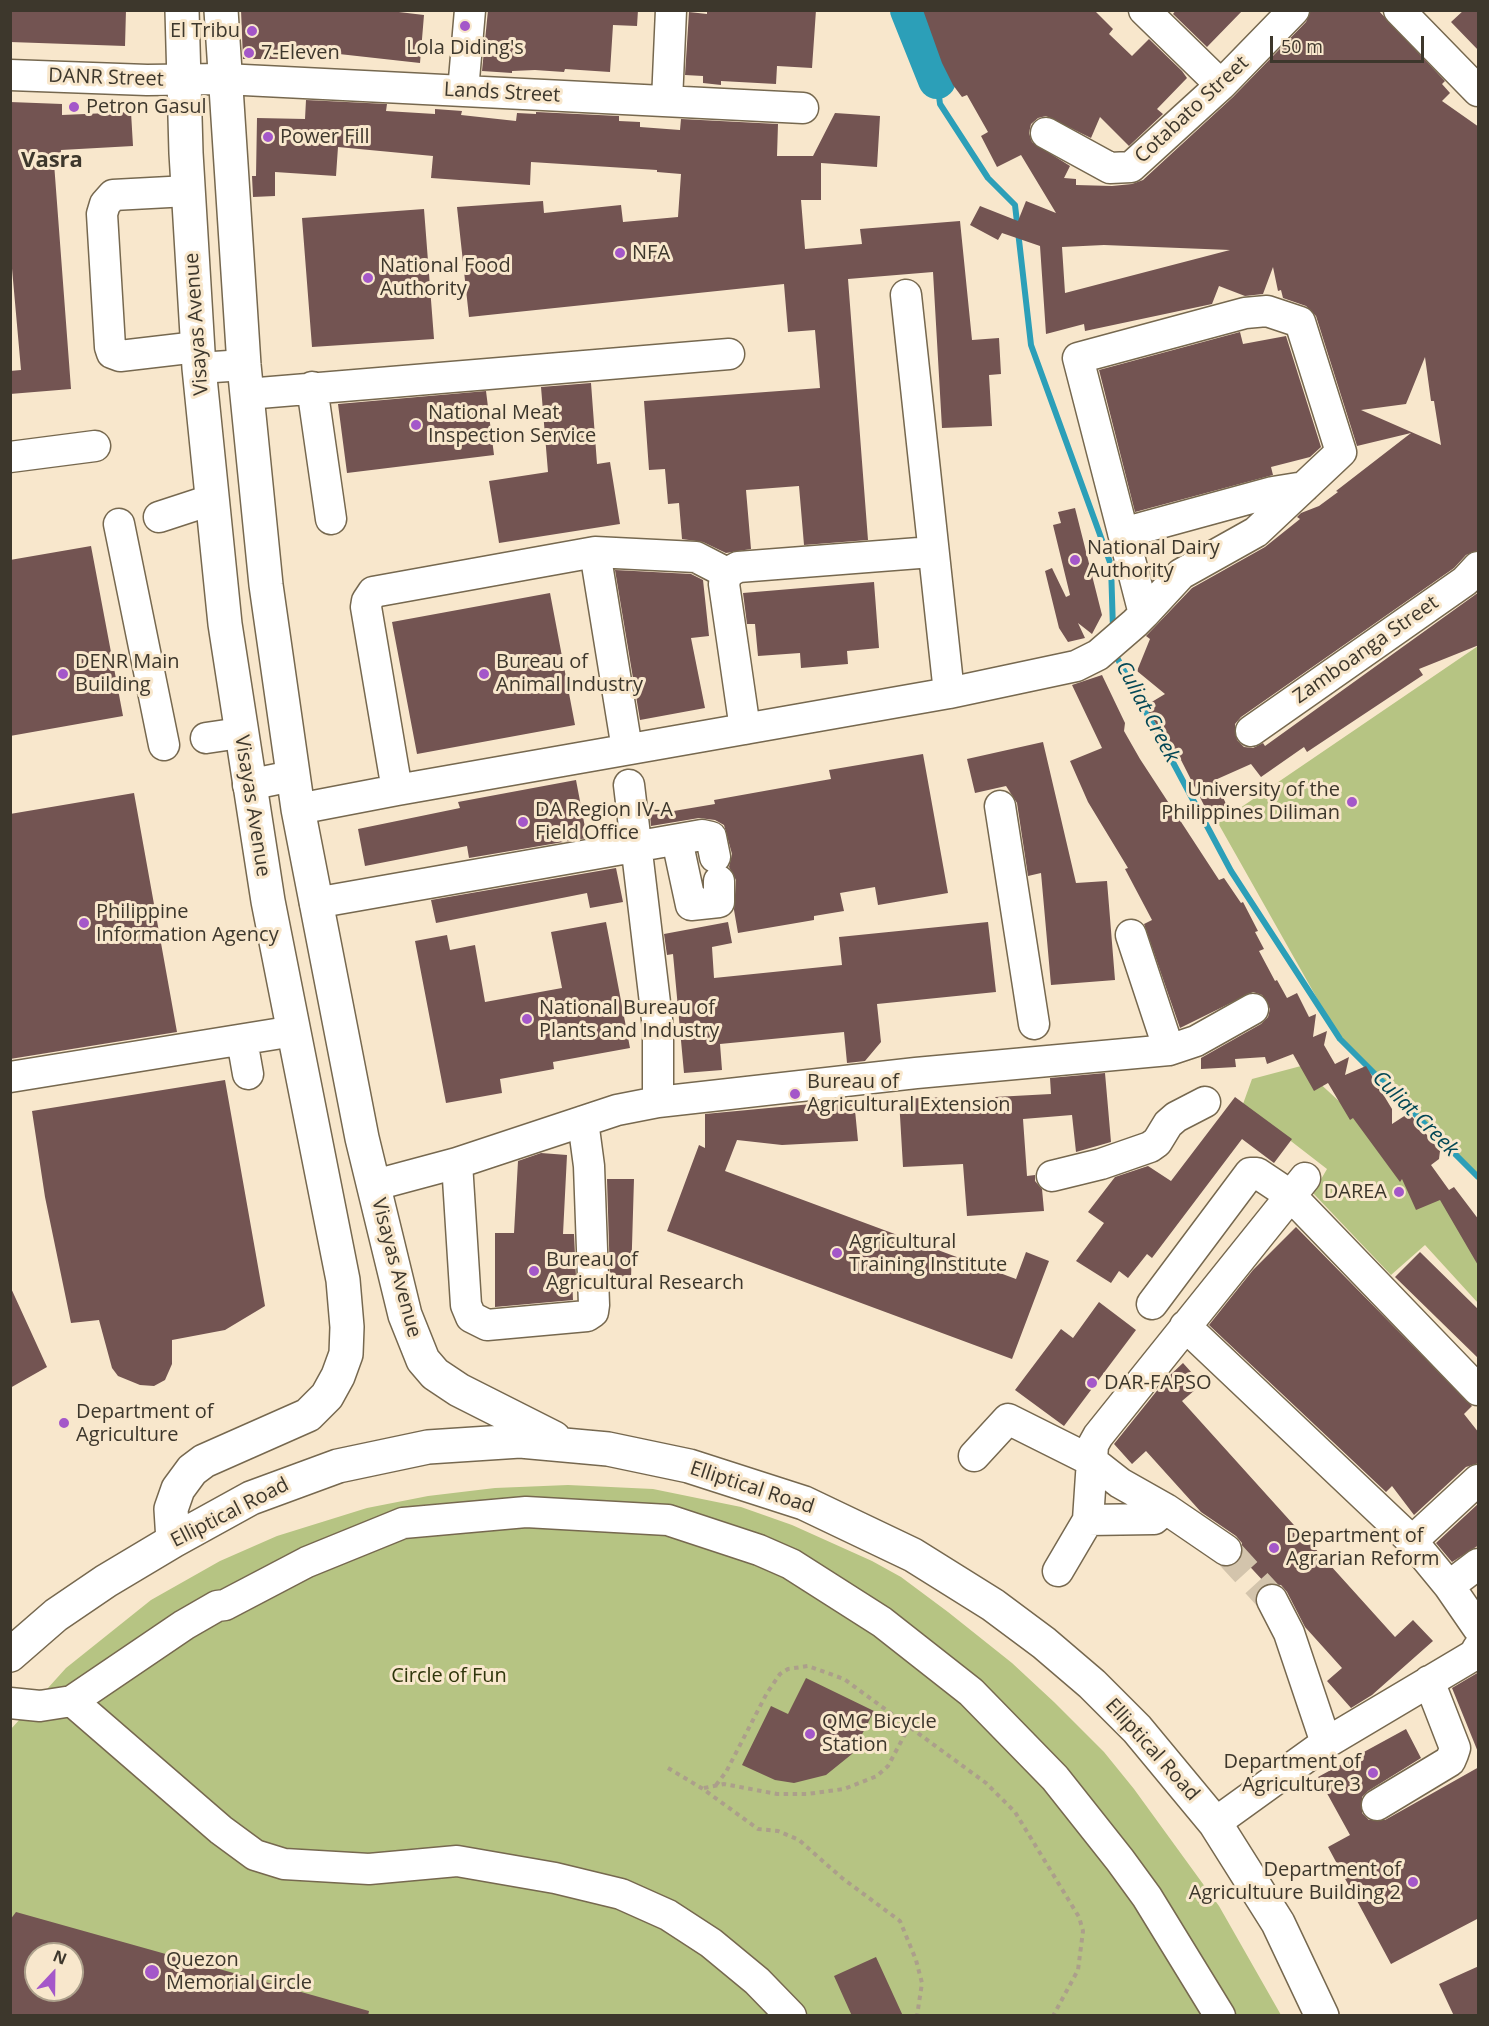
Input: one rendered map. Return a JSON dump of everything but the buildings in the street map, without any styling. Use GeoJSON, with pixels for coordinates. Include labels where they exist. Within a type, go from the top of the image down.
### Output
{"type":"FeatureCollection","features":[{"type":"Feature","properties":{"kind":"main road","name":"Visayas Avenue"},"geometry":{"type":"LineString","coordinates":[[182,10],[203,80],[245,379],[266,585],[292,776],[338,1024],[405,1315],[423,1360],[435,1374],[459,1390],[567,1444]]}},
{"type":"Feature","properties":{"kind":"main road","name":"Visayas Avenue"},"geometry":{"type":"LineString","coordinates":[[173,1541],[171,1509],[178,1489],[192,1470],[204,1461],[308,1415],[327,1396],[346,1354],[347,1327],[343,1280],[286,993],[248,785],[211,500],[198,358],[188,191],[203,80],[221,10]]}},
{"type":"Feature","properties":{"kind":"main road"},"geometry":{"type":"LineString","coordinates":[[286,993],[306,998],[316,997],[331,988]]}},
{"type":"Feature","properties":{"kind":"main road"},"geometry":{"type":"LineString","coordinates":[[294,1031],[315,1022],[338,1024]]}},
{"type":"Feature","properties":{"kind":"main road","name":"Elliptical Road"},"geometry":{"type":"LineString","coordinates":[[10,1655],[56,1615],[106,1581],[173,1541],[251,1498],[338,1466],[382,1455],[474,1442],[567,1444],[659,1459],[766,1489],[850,1523],[939,1570],[1035,1636],[1092,1684],[1137,1729],[1215,1823],[1278,1923],[1322,2016]]}},
{"type":"Feature","properties":{"kind":"street"},"geometry":{"type":"LineString","coordinates":[[464,91],[470,10]]}},
{"type":"Feature","properties":{"kind":"street"},"geometry":{"type":"LineString","coordinates":[[668,101],[671,10]]}},
{"type":"Feature","properties":{"kind":"street"},"geometry":{"type":"LineString","coordinates":[[1144,10],[1221,85]]}},
{"type":"Feature","properties":{"kind":"street","name":"Cotabato Street"},"geometry":{"type":"LineString","coordinates":[[1046,133],[1110,168],[1131,167],[1221,85],[1294,10]]}},
{"type":"Feature","properties":{"kind":"street"},"geometry":{"type":"LineString","coordinates":[[1399,10],[1479,91]]}},
{"type":"Feature","properties":{"kind":"street","name":"DANR Street"},"geometry":{"type":"LineString","coordinates":[[10,75],[203,80]]}},
{"type":"Feature","properties":{"kind":"street","name":"Lands Street"},"geometry":{"type":"LineString","coordinates":[[203,80],[803,108]]}},
{"type":"Feature","properties":{"kind":"street"},"geometry":{"type":"LineString","coordinates":[[188,191],[113,195],[105,204],[102,214],[112,353],[120,356],[198,358],[245,379],[312,387],[729,354]]}},
{"type":"Feature","properties":{"kind":"street"},"geometry":{"type":"LineString","coordinates":[[906,295],[949,693]]}},
{"type":"Feature","properties":{"kind":"street"},"geometry":{"type":"LineString","coordinates":[[298,809],[949,693],[1076,666],[1098,655],[1139,619],[1181,574],[1218,551],[1256,532],[1341,452],[1300,322],[1267,311],[1245,313],[1078,358],[1123,533],[1139,619]]}},
{"type":"Feature","properties":{"kind":"street"},"geometry":{"type":"LineString","coordinates":[[312,387],[331,519]]}},
{"type":"Feature","properties":{"kind":"street"},"geometry":{"type":"LineString","coordinates":[[10,456],[95,446]]}},
{"type":"Feature","properties":{"kind":"street"},"geometry":{"type":"LineString","coordinates":[[1123,533],[1273,492],[1304,487]]}},
{"type":"Feature","properties":{"kind":"street"},"geometry":{"type":"LineString","coordinates":[[159,517],[211,500]]}},
{"type":"Feature","properties":{"kind":"street"},"geometry":{"type":"LineString","coordinates":[[1204,511],[1206,528],[1218,551]]}},
{"type":"Feature","properties":{"kind":"street"},"geometry":{"type":"LineString","coordinates":[[119,524],[164,745]]}},
{"type":"Feature","properties":{"kind":"street"},"geometry":{"type":"LineString","coordinates":[[397,790],[366,607],[369,596],[379,590],[595,552],[696,557],[727,573]]}},
{"type":"Feature","properties":{"kind":"street"},"geometry":{"type":"LineString","coordinates":[[595,552],[627,749]]}},
{"type":"Feature","properties":{"kind":"street"},"geometry":{"type":"LineString","coordinates":[[745,729],[724,584],[727,573],[738,567],[932,552]]}},
{"type":"Feature","properties":{"kind":"street","name":"Zamboanga Street"},"geometry":{"type":"LineString","coordinates":[[1251,731],[1465,581],[1479,567]]}},
{"type":"Feature","properties":{"kind":"street"},"geometry":{"type":"LineString","coordinates":[[206,738],[240,734]]}},
{"type":"Feature","properties":{"kind":"street"},"geometry":{"type":"LineString","coordinates":[[248,785],[292,776]]}},
{"type":"Feature","properties":{"kind":"street"},"geometry":{"type":"LineString","coordinates":[[629,785],[658,1028],[658,1102]]}},
{"type":"Feature","properties":{"kind":"street"},"geometry":{"type":"LineString","coordinates":[[1000,806],[1034,1024]]}},
{"type":"Feature","properties":{"kind":"street"},"geometry":{"type":"LineString","coordinates":[[315,903],[635,847],[677,840],[708,835],[711,837],[717,869],[719,902],[691,905],[677,840]]}},
{"type":"Feature","properties":{"kind":"street"},"geometry":{"type":"LineString","coordinates":[[1131,935],[1168,1050]]}},
{"type":"Feature","properties":{"kind":"street"},"geometry":{"type":"LineString","coordinates":[[375,1185],[457,1163],[617,1110],[658,1102],[916,1073],[1168,1050],[1196,1041],[1253,1009]]}},
{"type":"Feature","properties":{"kind":"street"},"geometry":{"type":"LineString","coordinates":[[10,1077],[294,1031]]}},
{"type":"Feature","properties":{"kind":"street"},"geometry":{"type":"LineString","coordinates":[[242,1040],[248,1074]]}},
{"type":"Feature","properties":{"kind":"street"},"geometry":{"type":"LineString","coordinates":[[1052,1176],[1101,1164],[1150,1147],[1157,1142],[1168,1124],[1176,1117],[1206,1102]]}},
{"type":"Feature","properties":{"kind":"street"},"geometry":{"type":"LineString","coordinates":[[457,1163],[466,1305],[471,1317],[487,1325],[588,1316],[593,1312],[594,1305],[589,1166],[583,1121]]}},
{"type":"Feature","properties":{"kind":"street"},"geometry":{"type":"LineString","coordinates":[[1152,1304],[1250,1173],[1257,1173],[1298,1187],[1479,1390]]}},
{"type":"Feature","properties":{"kind":"street"},"geometry":{"type":"LineString","coordinates":[[1058,1571],[1088,1520],[1093,1445],[1098,1436],[1298,1187]]}},
{"type":"Feature","properties":{"kind":"street"},"geometry":{"type":"LineString","coordinates":[[1185,1326],[1412,1541],[1449,1586],[1479,1628]]}},
{"type":"Feature","properties":{"kind":"street"},"geometry":{"type":"LineString","coordinates":[[974,1456],[1008,1419],[1092,1461],[1120,1483],[1166,1509],[1226,1550]]}},
{"type":"Feature","properties":{"kind":"street"},"geometry":{"type":"LineString","coordinates":[[1412,1541],[1479,1480]]}},
{"type":"Feature","properties":{"kind":"street"},"geometry":{"type":"LineString","coordinates":[[1088,1520],[1154,1519],[1166,1509]]}},
{"type":"Feature","properties":{"kind":"street"},"geometry":{"type":"LineString","coordinates":[[10,1703],[40,1706],[72,1701],[184,1625],[217,1606],[225,1605],[307,1562],[403,1524],[526,1512],[668,1520],[759,1550],[801,1570],[912,1644],[971,1692],[1055,1778],[1120,1860],[1147,1897],[1220,2016]]}},
{"type":"Feature","properties":{"kind":"street"},"geometry":{"type":"LineString","coordinates":[[1449,1586],[1479,1564]]}},
{"type":"Feature","properties":{"kind":"street"},"geometry":{"type":"LineString","coordinates":[[1272,1600],[1289,1633],[1326,1743]]}},
{"type":"Feature","properties":{"kind":"street"},"geometry":{"type":"LineString","coordinates":[[1215,1823],[1326,1743],[1474,1655],[1479,1648]]}},
{"type":"Feature","properties":{"kind":"street"},"geometry":{"type":"LineString","coordinates":[[1377,1805],[1450,1761],[1453,1754],[1455,1748],[1429,1681]]}},
{"type":"Feature","properties":{"kind":"street"},"geometry":{"type":"LineString","coordinates":[[72,1701],[221,1830],[255,1855],[284,1864],[369,1869],[457,1861],[555,1878],[621,1894],[668,1915],[711,1943],[757,1981],[791,2016]]}},
{"type":"Feature","properties":{"kind":"path"},"geometry":{"type":"LineString","coordinates":[[716,1785],[726,1772],[767,1693],[780,1674],[788,1669],[808,1666],[844,1679],[910,1725],[986,1784],[1015,1812],[1079,1917],[1083,1943],[1078,1970],[1053,2016]]}},
{"type":"Feature","properties":{"kind":"path"},"geometry":{"type":"LineString","coordinates":[[703,1789],[716,1785],[731,1785],[777,1794],[844,1790],[877,1776],[888,1766],[910,1725]]}},
{"type":"Feature","properties":{"kind":"path"},"geometry":{"type":"LineString","coordinates":[[668,1768],[703,1789],[758,1829],[778,1831],[800,1840],[842,1878],[900,1921],[916,1960],[922,1983],[917,2016]]}},
{"type":"Feature","properties":{"kind":"green space"},"geometry":{"type":"Polygon","coordinates":[[[1478,646],[1478,1177],[1340,1039],[1218,823],[1478,646]]]}},
{"type":"Feature","properties":{"kind":"green space"},"geometry":{"type":"Polygon","coordinates":[[[1301,1066],[1462,1215],[1478,1238],[1478,1303],[1425,1245],[1391,1275],[1313,1193],[1327,1169],[1243,1104],[1252,1079],[1301,1066]]]}},
{"type":"Feature","properties":{"kind":"green space","name":"Quezon Memorial Circle"},"geometry":{"type":"Polygon","coordinates":[[[568,1485],[653,1489],[741,1507],[792,1525],[872,1561],[901,1577],[1012,1663],[1104,1752],[1134,1789],[1219,1906],[1281,2015],[11,2016],[11,1729],[66,1668],[151,1600],[220,1561],[277,1536],[367,1508],[428,1496],[495,1488],[568,1485]]]}},
{"type":"Feature","properties":{"kind":"waterway","name":"Culiat Creek"},"geometry":{"type":"LineString","coordinates":[[909,10],[937,80]]}},
{"type":"Feature","properties":{"kind":"waterway","name":"Culiat Creek"},"geometry":{"type":"LineString","coordinates":[[937,80],[940,104],[988,178],[1015,205],[1031,345],[1111,565],[1113,630]]}},
{"type":"Feature","properties":{"kind":"waterway","name":"Culiat Creek"},"geometry":{"type":"LineString","coordinates":[[1114,652],[1231,871],[1340,1039],[1478,1177]]}},
{"type":"Feature","properties":{"kind":"tunnel"},"geometry":{"type":"LineString","coordinates":[[1226,1550],[1272,1600]]}},
{"type":"Feature","properties":{"kind":"place","name":"Lola Diding's"},"geometry":{"type":"Point","coordinates":[465,26]}},
{"type":"Feature","properties":{"kind":"place","name":"El Tribu"},"geometry":{"type":"Point","coordinates":[252,31]}},
{"type":"Feature","properties":{"kind":"place","name":"7-Eleven"},"geometry":{"type":"Point","coordinates":[249,53]}},
{"type":"Feature","properties":{"kind":"place","name":"Petron Gasul"},"geometry":{"type":"Point","coordinates":[74,107]}},
{"type":"Feature","properties":{"kind":"place","name":"Power Fill"},"geometry":{"type":"Point","coordinates":[268,137]}},
{"type":"Feature","properties":{"kind":"place","name":"NFA"},"geometry":{"type":"Point","coordinates":[620,253]}},
{"type":"Feature","properties":{"kind":"place","name":"National Food Authority"},"geometry":{"type":"Point","coordinates":[368,278]}},
{"type":"Feature","properties":{"kind":"place","name":"National Meat Inspection Service"},"geometry":{"type":"Point","coordinates":[416,425]}},
{"type":"Feature","properties":{"kind":"place","name":"National Dairy Authority"},"geometry":{"type":"Point","coordinates":[1075,560]}},
{"type":"Feature","properties":{"kind":"place","name":"DENR Main Building"},"geometry":{"type":"Point","coordinates":[63,674]}},
{"type":"Feature","properties":{"kind":"place","name":"Bureau of Animal Industry"},"geometry":{"type":"Point","coordinates":[484,674]}},
{"type":"Feature","properties":{"kind":"place","name":"University of the Philippines Diliman"},"geometry":{"type":"Point","coordinates":[1352,802]}},
{"type":"Feature","properties":{"kind":"place","name":"DA Region IV-A Field Office"},"geometry":{"type":"Point","coordinates":[523,822]}},
{"type":"Feature","properties":{"kind":"place","name":"Philippine Information Agency"},"geometry":{"type":"Point","coordinates":[84,923]}},
{"type":"Feature","properties":{"kind":"place","name":"National Bureau of Plants and Industry"},"geometry":{"type":"Point","coordinates":[527,1019]}},
{"type":"Feature","properties":{"kind":"place","name":"Bureau of Agricultural Extension"},"geometry":{"type":"Point","coordinates":[795,1094]}},
{"type":"Feature","properties":{"kind":"place","name":"DAREA"},"geometry":{"type":"Point","coordinates":[1399,1192]}},
{"type":"Feature","properties":{"kind":"place","name":"Agricultural Training Institute"},"geometry":{"type":"Point","coordinates":[837,1253]}},
{"type":"Feature","properties":{"kind":"place","name":"Bureau of Agricultural Research"},"geometry":{"type":"Point","coordinates":[534,1271]}},
{"type":"Feature","properties":{"kind":"place","name":"DAR-FAPSO"},"geometry":{"type":"Point","coordinates":[1092,1383]}},
{"type":"Feature","properties":{"kind":"place","name":"Department of Agriculture"},"geometry":{"type":"Point","coordinates":[64,1423]}},
{"type":"Feature","properties":{"kind":"place","name":"Department of Agrarian Reform"},"geometry":{"type":"Point","coordinates":[1274,1548]}},
{"type":"Feature","properties":{"kind":"place","name":"QMC Bicycle Station"},"geometry":{"type":"Point","coordinates":[810,1734]}},
{"type":"Feature","properties":{"kind":"place","name":"Department of Agriculture 3"},"geometry":{"type":"Point","coordinates":[1373,1773]}},
{"type":"Feature","properties":{"kind":"place","name":"Department of Agricultuure Building 2"},"geometry":{"type":"Point","coordinates":[1413,1882]}},
{"type":"Feature","properties":{"kind":"place","name":"Quezon Memorial Circle"},"geometry":{"type":"Point","coordinates":[152,1972]}},
{"type":"Feature","properties":{"kind":"district","name":"Vasra"},"geometry":{"type":"Point","coordinates":[52,161]}},
{"type":"Feature","properties":{"kind":"park label","name":"Circle of Fun"},"geometry":{"type":"Point","coordinates":[449,1676]}}]}
